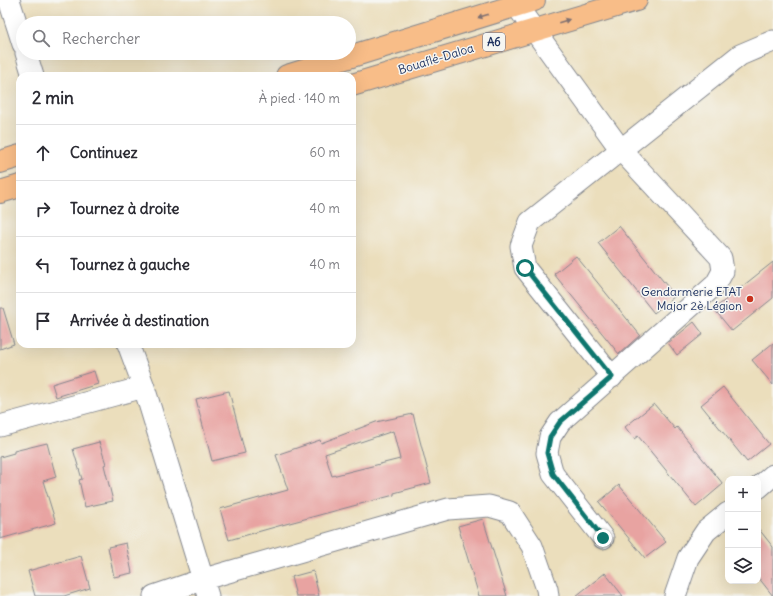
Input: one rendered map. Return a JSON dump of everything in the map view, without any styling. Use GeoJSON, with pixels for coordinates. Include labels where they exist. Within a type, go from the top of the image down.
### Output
{"type":"FeatureCollection","features":[{"type":"Feature","properties":{"kind":"highway","name":"Bouaflé-Daloa"},"geometry":{"type":"LineString","coordinates":[[356,84],[636,0]]}},
{"type":"Feature","properties":{"kind":"highway","name":"A6"},"geometry":{"type":"LineString","coordinates":[[356,55],[525,3]]}},
{"type":"Feature","properties":{"kind":"highway","name":"A6"},"geometry":{"type":"LineString","coordinates":[[300,72],[339,60]]}},
{"type":"Feature","properties":{"kind":"highway"},"geometry":{"type":"LineString","coordinates":[[0,162],[16,157]]}},
{"type":"Feature","properties":{"kind":"highway"},"geometry":{"type":"LineString","coordinates":[[0,192],[16,187]]}},
{"type":"Feature","properties":{"kind":"street"},"geometry":{"type":"LineString","coordinates":[[9,0],[8,25],[16,35]]}},
{"type":"Feature","properties":{"kind":"street"},"geometry":{"type":"LineString","coordinates":[[525,3],[534,30],[621,150],[721,258],[723,271],[716,284],[560,422],[550,437],[547,453],[553,474],[603,538]]}},
{"type":"Feature","properties":{"kind":"street"},"geometry":{"type":"LineString","coordinates":[[612,377],[525,268],[521,246],[530,222],[740,55],[773,41]]}},
{"type":"Feature","properties":{"kind":"street"},"geometry":{"type":"LineString","coordinates":[[28,60],[32,72]]}},
{"type":"Feature","properties":{"kind":"street"},"geometry":{"type":"LineString","coordinates":[[129,348],[144,387],[206,588]]}},
{"type":"Feature","properties":{"kind":"street"},"geometry":{"type":"LineString","coordinates":[[0,426],[144,387]]}},
{"type":"Feature","properties":{"kind":"street"},"geometry":{"type":"LineString","coordinates":[[761,485],[773,475]]}},
{"type":"Feature","properties":{"kind":"street"},"geometry":{"type":"LineString","coordinates":[[154,596],[206,588],[448,509],[489,506],[510,512],[532,546],[548,596]]}},
{"type":"Feature","properties":{"kind":"street"},"geometry":{"type":"LineString","coordinates":[[675,596],[688,558],[706,531],[725,515]]}},
{"type":"Feature","properties":{"kind":"building"},"geometry":{"type":"Polygon","coordinates":[[[619,226],[675,296],[654,313],[598,243],[619,226]]]}},
{"type":"Feature","properties":{"kind":"building"},"geometry":{"type":"Polygon","coordinates":[[[576,256],[640,335],[619,354],[554,274],[576,256]]]}},
{"type":"Feature","properties":{"kind":"building"},"geometry":{"type":"Polygon","coordinates":[[[773,262],[773,298],[732,331],[714,309],[773,262]]]}},
{"type":"Feature","properties":{"kind":"building"},"geometry":{"type":"Polygon","coordinates":[[[0,308],[3,308],[14,344],[0,349],[0,308]]]}},
{"type":"Feature","properties":{"kind":"building"},"geometry":{"type":"Polygon","coordinates":[[[694,322],[703,334],[677,355],[668,343],[694,322]]]}},
{"type":"Feature","properties":{"kind":"building"},"geometry":{"type":"Polygon","coordinates":[[[773,343],[773,385],[752,360],[773,343]]]}},
{"type":"Feature","properties":{"kind":"building"},"geometry":{"type":"Polygon","coordinates":[[[94,371],[98,384],[56,397],[52,384],[94,371]]]}},
{"type":"Feature","properties":{"kind":"building"},"geometry":{"type":"Polygon","coordinates":[[[723,387],[769,444],[747,462],[701,405],[723,387]]]}},
{"type":"Feature","properties":{"kind":"building"},"geometry":{"type":"Polygon","coordinates":[[[229,391],[245,453],[212,461],[196,399],[229,391]]]}},
{"type":"Feature","properties":{"kind":"building"},"geometry":{"type":"Polygon","coordinates":[[[654,404],[675,429],[677,427],[723,484],[696,507],[638,436],[634,439],[625,427],[654,404]]]}},
{"type":"Feature","properties":{"kind":"building"},"geometry":{"type":"Polygon","coordinates":[[[413,414],[431,483],[394,493],[394,495],[229,540],[220,509],[288,490],[276,455],[320,440],[321,443],[376,422],[413,414]],[[393,431],[325,454],[332,476],[400,459],[393,431]]]}},
{"type":"Feature","properties":{"kind":"building"},"geometry":{"type":"Polygon","coordinates":[[[99,442],[106,464],[104,465],[113,501],[85,507],[79,480],[82,479],[73,449],[99,442]]]}},
{"type":"Feature","properties":{"kind":"building"},"geometry":{"type":"Polygon","coordinates":[[[47,443],[56,477],[43,481],[56,523],[0,539],[0,457],[14,453],[14,451],[47,443]]]}},
{"type":"Feature","properties":{"kind":"building"},"geometry":{"type":"Polygon","coordinates":[[[619,485],[666,542],[645,558],[599,502],[619,485]]]}},
{"type":"Feature","properties":{"kind":"building"},"geometry":{"type":"Polygon","coordinates":[[[483,519],[507,596],[479,596],[458,526],[483,519]]]}},
{"type":"Feature","properties":{"kind":"building"},"geometry":{"type":"Polygon","coordinates":[[[761,532],[773,547],[773,596],[761,581],[761,532]]]}},
{"type":"Feature","properties":{"kind":"building"},"geometry":{"type":"Polygon","coordinates":[[[126,543],[132,573],[114,577],[108,547],[126,543]]]}},
{"type":"Feature","properties":{"kind":"building"},"geometry":{"type":"Polygon","coordinates":[[[81,556],[90,588],[64,596],[35,596],[28,571],[81,556]]]}},
{"type":"Feature","properties":{"kind":"building"},"geometry":{"type":"Polygon","coordinates":[[[313,571],[319,596],[296,596],[291,577],[313,571]]]}},
{"type":"Feature","properties":{"kind":"building"},"geometry":{"type":"Polygon","coordinates":[[[605,573],[623,596],[576,596],[605,573]]]}},
{"type":"Feature","properties":{"kind":"place","name":"Gendarmerie ETAT Major 2è Légion"},"geometry":{"type":"Point","coordinates":[750,299]}},
{"type":"Feature","properties":{"kind":"route"},"geometry":{"type":"LineString","coordinates":[[525,268],[612,377],[560,422],[550,437],[547,453],[553,474],[603,538]]}}]}
